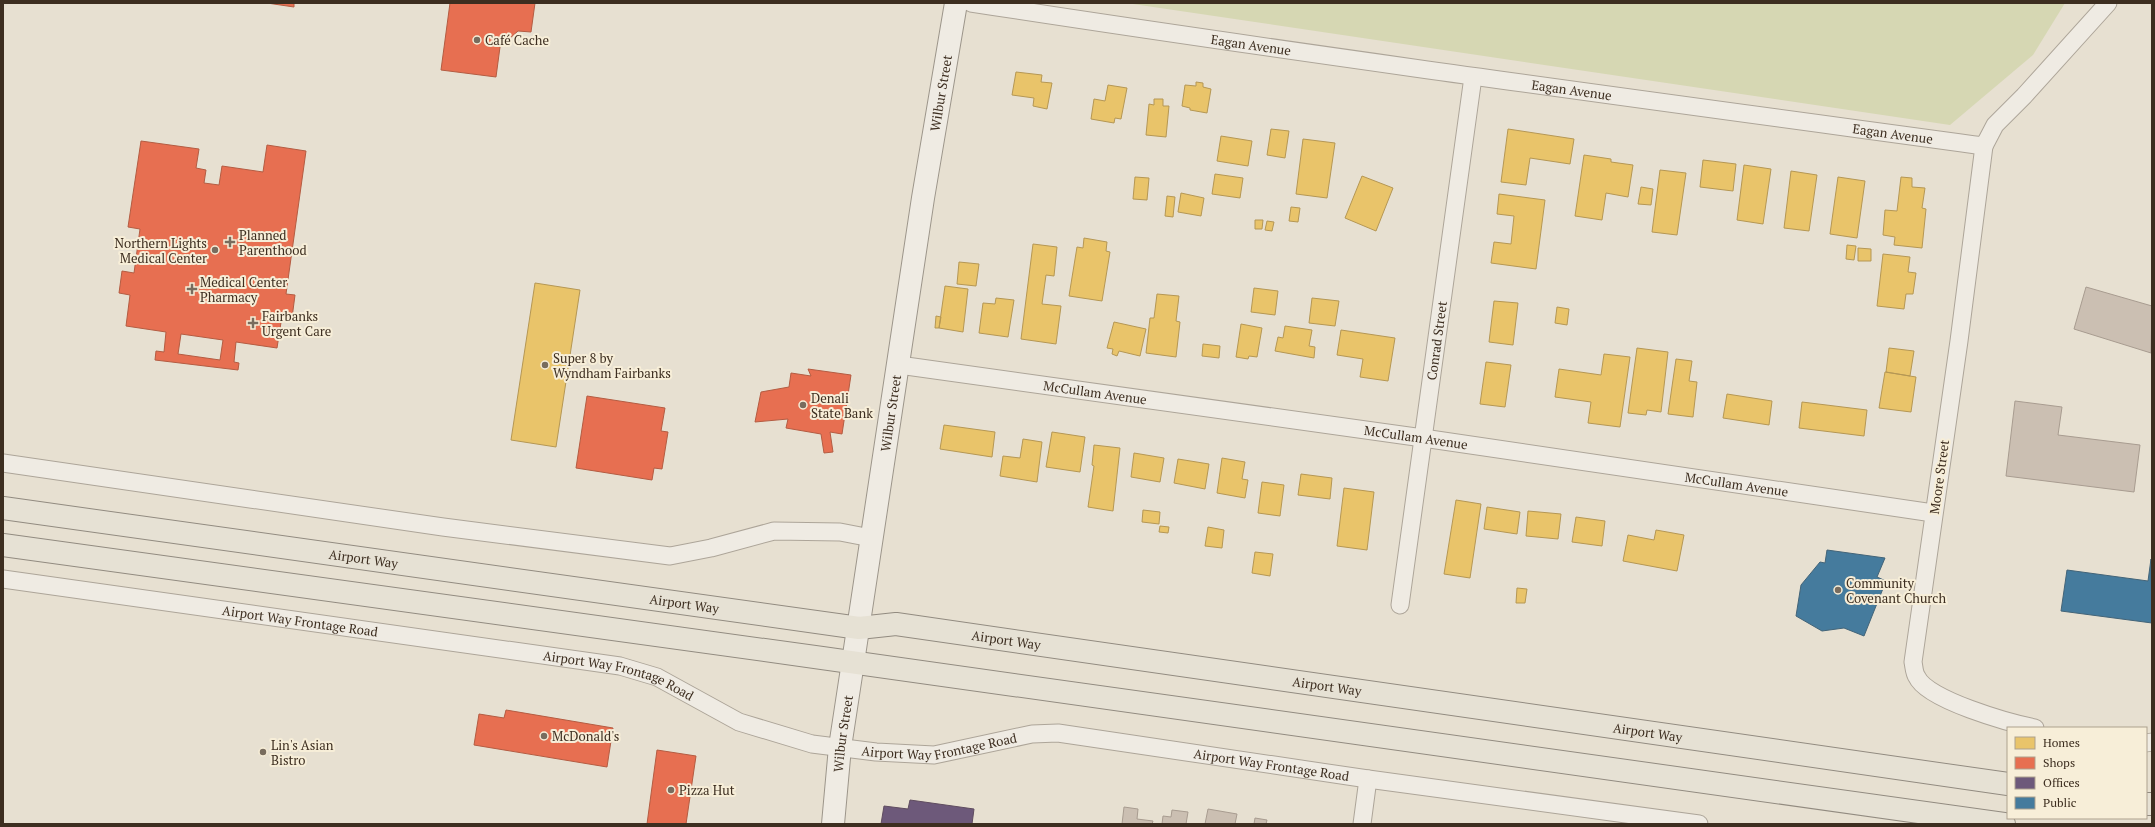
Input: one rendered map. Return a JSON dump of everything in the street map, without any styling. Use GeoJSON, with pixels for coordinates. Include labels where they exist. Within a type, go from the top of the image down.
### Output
{"type":"FeatureCollection","features":[{"type":"Feature","properties":{"kind":"main road","name":"Airport Way"},"geometry":{"type":"LineString","coordinates":[[3,508],[859,628],[896,624],[2007,784]]}},
{"type":"Feature","properties":{"kind":"main road"},"geometry":{"type":"LineString","coordinates":[[3,545],[853,662],[2004,824]]}},
{"type":"Feature","properties":{"kind":"street","name":"Wilbur Street"},"geometry":{"type":"LineString","coordinates":[[833,824],[840,747],[859,628],[871,538],[899,365],[923,198],[956,3]]}},
{"type":"Feature","properties":{"kind":"street","name":"Eagan Avenue"},"geometry":{"type":"LineString","coordinates":[[971,3],[1177,35],[1473,77],[1984,146]]}},
{"type":"Feature","properties":{"kind":"street"},"geometry":{"type":"LineString","coordinates":[[1984,146],[1996,125],[2108,3]]}},
{"type":"Feature","properties":{"kind":"street","name":"Conrad Street"},"geometry":{"type":"LineString","coordinates":[[1400,605],[1473,77]]}},
{"type":"Feature","properties":{"kind":"street","name":"Moore Street"},"geometry":{"type":"LineString","coordinates":[[1984,146],[1959,341],[1933,513],[1913,662],[1917,678],[1928,689],[1951,702],[2014,724],[2030,727]]}},
{"type":"Feature","properties":{"kind":"street","name":"McCullam Avenue"},"geometry":{"type":"LineString","coordinates":[[899,365],[1423,438],[1933,513]]}},
{"type":"Feature","properties":{"kind":"street"},"geometry":{"type":"LineString","coordinates":[[3,463],[443,527],[670,556],[710,548],[774,531],[840,532],[871,538]]}},
{"type":"Feature","properties":{"kind":"street","name":"Airport Way Frontage Road"},"geometry":{"type":"LineString","coordinates":[[3,579],[620,666],[657,677],[739,722],[812,744],[876,752],[934,755],[1032,734],[1058,733],[1368,779],[1699,824]]}},
{"type":"Feature","properties":{"kind":"street"},"geometry":{"type":"LineString","coordinates":[[1362,824],[1368,779]]}},
{"type":"Feature","properties":{"kind":"green space"},"geometry":{"type":"Polygon","coordinates":[[[1126,3],[2065,3],[2033,55],[1950,125],[1126,3]]]}},
{"type":"Feature","properties":{"kind":"building: Homes"},"geometry":{"type":"Polygon","coordinates":[[[1016,72],[1042,75],[1041,82],[1052,83],[1047,109],[1033,106],[1034,98],[1012,95],[1016,72]]]}},
{"type":"Feature","properties":{"kind":"building: Homes"},"geometry":{"type":"Polygon","coordinates":[[[1196,82],[1203,83],[1203,87],[1211,89],[1207,113],[1190,110],[1190,108],[1182,106],[1185,85],[1196,86],[1196,82]]]}},
{"type":"Feature","properties":{"kind":"building: Homes"},"geometry":{"type":"Polygon","coordinates":[[[1108,85],[1127,88],[1121,119],[1115,118],[1114,123],[1091,119],[1094,99],[1105,101],[1108,85]]]}},
{"type":"Feature","properties":{"kind":"building: Homes"},"geometry":{"type":"Polygon","coordinates":[[[1154,99],[1163,99],[1163,106],[1169,106],[1166,137],[1146,135],[1149,104],[1154,105],[1154,99]]]}},
{"type":"Feature","properties":{"kind":"building: Homes"},"geometry":{"type":"Polygon","coordinates":[[[1271,129],[1289,131],[1285,158],[1267,155],[1271,129]]]}},
{"type":"Feature","properties":{"kind":"building: Homes"},"geometry":{"type":"Polygon","coordinates":[[[1508,129],[1574,139],[1570,164],[1530,158],[1526,185],[1501,182],[1508,129]]]}},
{"type":"Feature","properties":{"kind":"building: Homes"},"geometry":{"type":"Polygon","coordinates":[[[1221,136],[1252,141],[1248,166],[1217,161],[1221,136]]]}},
{"type":"Feature","properties":{"kind":"building: Homes"},"geometry":{"type":"Polygon","coordinates":[[[1303,139],[1335,143],[1327,198],[1296,194],[1303,139]]]}},
{"type":"Feature","properties":{"kind":"building: Homes"},"geometry":{"type":"Polygon","coordinates":[[[1584,155],[1611,159],[1611,162],[1633,165],[1628,197],[1606,193],[1602,220],[1575,216],[1584,155]]]}},
{"type":"Feature","properties":{"kind":"building: Homes"},"geometry":{"type":"Polygon","coordinates":[[[1703,160],[1736,164],[1733,191],[1700,187],[1703,160]]]}},
{"type":"Feature","properties":{"kind":"building: Homes"},"geometry":{"type":"Polygon","coordinates":[[[1744,165],[1771,169],[1763,224],[1737,220],[1744,165]]]}},
{"type":"Feature","properties":{"kind":"building: Homes"},"geometry":{"type":"Polygon","coordinates":[[[1660,170],[1686,173],[1677,235],[1652,232],[1660,170]]]}},
{"type":"Feature","properties":{"kind":"building: Homes"},"geometry":{"type":"Polygon","coordinates":[[[1791,171],[1817,175],[1809,231],[1784,228],[1791,171]]]}},
{"type":"Feature","properties":{"kind":"building: Homes"},"geometry":{"type":"Polygon","coordinates":[[[1215,174],[1243,178],[1240,198],[1212,194],[1215,174]]]}},
{"type":"Feature","properties":{"kind":"building: Homes"},"geometry":{"type":"Polygon","coordinates":[[[1362,176],[1393,188],[1376,231],[1345,218],[1362,176]]]}},
{"type":"Feature","properties":{"kind":"building: Homes"},"geometry":{"type":"Polygon","coordinates":[[[1135,177],[1149,178],[1147,200],[1133,199],[1135,177]]]}},
{"type":"Feature","properties":{"kind":"building: Homes"},"geometry":{"type":"Polygon","coordinates":[[[1838,177],[1865,181],[1857,238],[1830,234],[1838,177]]]}},
{"type":"Feature","properties":{"kind":"building: Homes"},"geometry":{"type":"Polygon","coordinates":[[[1901,177],[1912,178],[1912,187],[1925,188],[1922,208],[1926,209],[1922,248],[1894,245],[1895,237],[1883,235],[1885,210],[1897,211],[1901,177]]]}},
{"type":"Feature","properties":{"kind":"building: Homes"},"geometry":{"type":"Polygon","coordinates":[[[1641,187],[1653,189],[1651,205],[1638,204],[1641,187]]]}},
{"type":"Feature","properties":{"kind":"building: Homes"},"geometry":{"type":"Polygon","coordinates":[[[1181,193],[1204,198],[1201,216],[1178,212],[1181,193]]]}},
{"type":"Feature","properties":{"kind":"building: Homes"},"geometry":{"type":"Polygon","coordinates":[[[1499,194],[1545,200],[1536,269],[1491,263],[1494,242],[1511,244],[1514,216],[1497,214],[1499,194]]]}},
{"type":"Feature","properties":{"kind":"building: Homes"},"geometry":{"type":"Polygon","coordinates":[[[1167,196],[1175,197],[1173,217],[1165,216],[1167,196]]]}},
{"type":"Feature","properties":{"kind":"building: Homes"},"geometry":{"type":"Polygon","coordinates":[[[1291,207],[1300,208],[1298,222],[1289,221],[1291,207]]]}},
{"type":"Feature","properties":{"kind":"building: Homes"},"geometry":{"type":"Polygon","coordinates":[[[1255,220],[1263,220],[1262,229],[1255,229],[1255,220]]]}},
{"type":"Feature","properties":{"kind":"building: Homes"},"geometry":{"type":"Polygon","coordinates":[[[1267,221],[1274,222],[1272,231],[1265,230],[1267,221]]]}},
{"type":"Feature","properties":{"kind":"building: Homes"},"geometry":{"type":"Polygon","coordinates":[[[1084,238],[1107,242],[1106,251],[1110,252],[1102,301],[1069,296],[1077,247],[1083,248],[1084,238]]]}},
{"type":"Feature","properties":{"kind":"building: Homes"},"geometry":{"type":"Polygon","coordinates":[[[1033,244],[1057,247],[1054,276],[1046,275],[1042,304],[1061,306],[1056,344],[1021,339],[1033,244]]]}},
{"type":"Feature","properties":{"kind":"building: Homes"},"geometry":{"type":"Polygon","coordinates":[[[1847,245],[1856,246],[1854,260],[1846,259],[1847,245]]]}},
{"type":"Feature","properties":{"kind":"building: Homes"},"geometry":{"type":"Polygon","coordinates":[[[1858,248],[1871,249],[1871,261],[1858,261],[1858,248]]]}},
{"type":"Feature","properties":{"kind":"building: Homes"},"geometry":{"type":"Polygon","coordinates":[[[1883,254],[1910,257],[1908,272],[1916,273],[1913,294],[1906,294],[1904,309],[1877,306],[1883,254]]]}},
{"type":"Feature","properties":{"kind":"building: Homes"},"geometry":{"type":"Polygon","coordinates":[[[959,262],[979,264],[976,286],[957,284],[959,262]]]}},
{"type":"Feature","properties":{"kind":"building: Homes","name":"Super 8 by Wyndham Fairbanks"},"geometry":{"type":"Polygon","coordinates":[[[535,283],[580,290],[556,447],[511,440],[535,283]]]}},
{"type":"Feature","properties":{"kind":"building: Homes"},"geometry":{"type":"Polygon","coordinates":[[[945,286],[968,289],[963,332],[939,328],[945,286]]]}},
{"type":"Feature","properties":{"kind":"building: Homes"},"geometry":{"type":"Polygon","coordinates":[[[1254,288],[1278,291],[1275,315],[1251,312],[1254,288]]]}},
{"type":"Feature","properties":{"kind":"building: Homes"},"geometry":{"type":"Polygon","coordinates":[[[1157,294],[1179,296],[1176,321],[1180,322],[1176,357],[1146,353],[1150,318],[1154,318],[1157,294]]]}},
{"type":"Feature","properties":{"kind":"building: Homes"},"geometry":{"type":"Polygon","coordinates":[[[996,298],[1014,300],[1008,337],[979,333],[983,303],[995,304],[996,298]]]}},
{"type":"Feature","properties":{"kind":"building: Homes"},"geometry":{"type":"Polygon","coordinates":[[[1312,298],[1339,301],[1335,326],[1309,323],[1312,298]]]}},
{"type":"Feature","properties":{"kind":"building: Homes"},"geometry":{"type":"Polygon","coordinates":[[[1494,301],[1518,303],[1513,345],[1489,342],[1494,301]]]}},
{"type":"Feature","properties":{"kind":"building: Homes"},"geometry":{"type":"Polygon","coordinates":[[[1557,307],[1569,309],[1567,325],[1555,323],[1557,307]]]}},
{"type":"Feature","properties":{"kind":"building: Homes"},"geometry":{"type":"Polygon","coordinates":[[[936,316],[941,317],[939,328],[935,328],[936,316]]]}},
{"type":"Feature","properties":{"kind":"building: Homes"},"geometry":{"type":"Polygon","coordinates":[[[1114,322],[1146,329],[1140,356],[1119,351],[1117,356],[1112,354],[1113,349],[1107,348],[1114,322]]]}},
{"type":"Feature","properties":{"kind":"building: Homes"},"geometry":{"type":"Polygon","coordinates":[[[1241,324],[1262,328],[1257,357],[1249,356],[1248,359],[1236,357],[1241,324]]]}},
{"type":"Feature","properties":{"kind":"building: Homes"},"geometry":{"type":"Polygon","coordinates":[[[1285,326],[1312,330],[1309,346],[1315,347],[1314,358],[1275,351],[1278,337],[1283,338],[1285,326]]]}},
{"type":"Feature","properties":{"kind":"building: Homes"},"geometry":{"type":"Polygon","coordinates":[[[1341,330],[1395,338],[1388,381],[1360,377],[1363,359],[1337,355],[1341,330]]]}},
{"type":"Feature","properties":{"kind":"building: Homes"},"geometry":{"type":"Polygon","coordinates":[[[1203,344],[1220,346],[1219,358],[1202,356],[1203,344]]]}},
{"type":"Feature","properties":{"kind":"building: Homes"},"geometry":{"type":"Polygon","coordinates":[[[1637,348],[1668,352],[1661,412],[1647,410],[1646,415],[1628,413],[1637,348]]]}},
{"type":"Feature","properties":{"kind":"building: Homes"},"geometry":{"type":"Polygon","coordinates":[[[1889,348],[1914,351],[1910,376],[1886,372],[1889,348]]]}},
{"type":"Feature","properties":{"kind":"building: Homes"},"geometry":{"type":"Polygon","coordinates":[[[1604,354],[1630,357],[1620,427],[1588,423],[1591,402],[1555,397],[1559,369],[1601,375],[1604,354]]]}},
{"type":"Feature","properties":{"kind":"building: Homes"},"geometry":{"type":"Polygon","coordinates":[[[1676,359],[1692,361],[1689,381],[1697,382],[1693,417],[1668,414],[1676,359]]]}},
{"type":"Feature","properties":{"kind":"building: Homes"},"geometry":{"type":"Polygon","coordinates":[[[1486,362],[1511,365],[1505,407],[1480,404],[1486,362]]]}},
{"type":"Feature","properties":{"kind":"building: Homes"},"geometry":{"type":"Polygon","coordinates":[[[1885,372],[1916,377],[1911,412],[1879,408],[1885,372]]]}},
{"type":"Feature","properties":{"kind":"building: Homes"},"geometry":{"type":"Polygon","coordinates":[[[1727,394],[1772,401],[1769,425],[1723,418],[1727,394]]]}},
{"type":"Feature","properties":{"kind":"building: Homes"},"geometry":{"type":"Polygon","coordinates":[[[1802,402],[1867,410],[1864,436],[1799,428],[1802,402]]]}},
{"type":"Feature","properties":{"kind":"building: Homes"},"geometry":{"type":"Polygon","coordinates":[[[944,425],[995,432],[992,457],[940,449],[944,425]]]}},
{"type":"Feature","properties":{"kind":"building: Homes"},"geometry":{"type":"Polygon","coordinates":[[[1052,432],[1085,437],[1080,472],[1046,467],[1052,432]]]}},
{"type":"Feature","properties":{"kind":"building: Homes"},"geometry":{"type":"Polygon","coordinates":[[[1023,439],[1042,442],[1037,482],[1000,476],[1003,456],[1020,458],[1023,439]]]}},
{"type":"Feature","properties":{"kind":"building: Homes"},"geometry":{"type":"Polygon","coordinates":[[[1094,445],[1120,448],[1113,511],[1088,507],[1094,466],[1092,465],[1094,445]]]}},
{"type":"Feature","properties":{"kind":"building: Homes"},"geometry":{"type":"Polygon","coordinates":[[[1134,453],[1164,458],[1160,482],[1131,477],[1134,453]]]}},
{"type":"Feature","properties":{"kind":"building: Homes"},"geometry":{"type":"Polygon","coordinates":[[[1222,458],[1245,462],[1242,479],[1248,480],[1245,498],[1217,493],[1222,458]]]}},
{"type":"Feature","properties":{"kind":"building: Homes"},"geometry":{"type":"Polygon","coordinates":[[[1178,459],[1209,464],[1205,489],[1174,483],[1178,459]]]}},
{"type":"Feature","properties":{"kind":"building: Homes"},"geometry":{"type":"Polygon","coordinates":[[[1301,474],[1332,478],[1330,499],[1298,495],[1301,474]]]}},
{"type":"Feature","properties":{"kind":"building: Homes"},"geometry":{"type":"Polygon","coordinates":[[[1262,482],[1284,485],[1280,516],[1258,513],[1262,482]]]}},
{"type":"Feature","properties":{"kind":"building: Homes"},"geometry":{"type":"Polygon","coordinates":[[[1344,488],[1374,492],[1367,550],[1337,546],[1344,488]]]}},
{"type":"Feature","properties":{"kind":"building: Homes"},"geometry":{"type":"Polygon","coordinates":[[[1456,500],[1481,504],[1470,578],[1444,574],[1456,500]]]}},
{"type":"Feature","properties":{"kind":"building: Homes"},"geometry":{"type":"Polygon","coordinates":[[[1487,507],[1520,512],[1517,534],[1484,529],[1487,507]]]}},
{"type":"Feature","properties":{"kind":"building: Homes"},"geometry":{"type":"Polygon","coordinates":[[[1143,510],[1160,512],[1159,524],[1142,522],[1143,510]]]}},
{"type":"Feature","properties":{"kind":"building: Homes"},"geometry":{"type":"Polygon","coordinates":[[[1528,511],[1561,514],[1558,539],[1526,536],[1528,511]]]}},
{"type":"Feature","properties":{"kind":"building: Homes"},"geometry":{"type":"Polygon","coordinates":[[[1576,517],[1605,521],[1602,546],[1572,542],[1576,517]]]}},
{"type":"Feature","properties":{"kind":"building: Homes"},"geometry":{"type":"Polygon","coordinates":[[[1160,526],[1169,527],[1168,533],[1159,532],[1160,526]]]}},
{"type":"Feature","properties":{"kind":"building: Homes"},"geometry":{"type":"Polygon","coordinates":[[[1208,527],[1224,530],[1222,548],[1205,546],[1208,527]]]}},
{"type":"Feature","properties":{"kind":"building: Homes"},"geometry":{"type":"Polygon","coordinates":[[[1656,530],[1684,535],[1677,571],[1623,561],[1628,535],[1654,540],[1656,530]]]}},
{"type":"Feature","properties":{"kind":"building: Homes"},"geometry":{"type":"Polygon","coordinates":[[[1255,552],[1273,554],[1270,576],[1252,573],[1255,552]]]}},
{"type":"Feature","properties":{"kind":"building: Homes"},"geometry":{"type":"Polygon","coordinates":[[[1517,588],[1527,589],[1525,603],[1516,603],[1517,588]]]}},
{"type":"Feature","properties":{"kind":"building: Shops"},"geometry":{"type":"Polygon","coordinates":[[[267,3],[294,3],[294,7],[267,3]]]}},
{"type":"Feature","properties":{"kind":"building: Shops","name":"Café Cache"},"geometry":{"type":"Polygon","coordinates":[[[450,3],[535,3],[531,32],[518,31],[500,47],[496,77],[441,70],[450,3]]]}},
{"type":"Feature","properties":{"kind":"building: Shops","name":"Northern Lights Medical Center"},"geometry":{"type":"Polygon","coordinates":[[[141,141],[199,149],[196,168],[206,170],[204,183],[219,185],[222,166],[263,172],[267,145],[306,151],[286,294],[295,295],[292,318],[282,316],[277,348],[236,342],[234,362],[239,363],[238,370],[155,360],[156,351],[164,352],[166,332],[126,326],[130,295],[119,293],[122,271],[134,273],[140,229],[128,227],[141,141]],[[181,334],[178,354],[220,360],[223,340],[181,334]]]}},
{"type":"Feature","properties":{"kind":"building: Shops","name":"Denali State Bank"},"geometry":{"type":"Polygon","coordinates":[[[808,369],[851,375],[842,434],[830,432],[833,452],[824,453],[821,434],[786,428],[788,419],[755,422],[761,392],[789,387],[791,373],[811,376],[808,369]]]}},
{"type":"Feature","properties":{"kind":"building: Shops"},"geometry":{"type":"Polygon","coordinates":[[[587,396],[665,408],[661,431],[668,432],[662,469],[654,468],[652,480],[576,468],[587,396]]]}},
{"type":"Feature","properties":{"kind":"building: Shops","name":"McDonald's"},"geometry":{"type":"Polygon","coordinates":[[[506,710],[613,728],[607,767],[474,745],[479,714],[504,718],[506,710]]]}},
{"type":"Feature","properties":{"kind":"building: Shops","name":"Pizza Hut"},"geometry":{"type":"Polygon","coordinates":[[[657,750],[696,756],[686,824],[647,824],[657,750]]]}},
{"type":"Feature","properties":{"kind":"building: Offices"},"geometry":{"type":"Polygon","coordinates":[[[910,800],[974,809],[972,824],[881,824],[884,806],[908,809],[910,800]]]}},
{"type":"Feature","properties":{"kind":"building: Public"},"geometry":{"type":"Polygon","coordinates":[[[1827,550],[1885,558],[1877,577],[1886,581],[1864,636],[1844,628],[1822,631],[1796,616],[1801,585],[1820,562],[1825,563],[1827,550]]]}},
{"type":"Feature","properties":{"kind":"building: Public"},"geometry":{"type":"Polygon","coordinates":[[[2151,559],[2152,623],[2061,611],[2067,570],[2148,581],[2151,559]]]}},
{"type":"Feature","properties":{"kind":"building: Other"},"geometry":{"type":"Polygon","coordinates":[[[2086,287],[2152,306],[2151,353],[2074,329],[2086,287]]]}},
{"type":"Feature","properties":{"kind":"building: Other"},"geometry":{"type":"Polygon","coordinates":[[[2015,401],[2062,407],[2058,435],[2140,445],[2134,492],[2006,476],[2015,401]]]}},
{"type":"Feature","properties":{"kind":"building: Other"},"geometry":{"type":"Polygon","coordinates":[[[1124,807],[1138,809],[1137,819],[1153,821],[1152,824],[1122,824],[1124,807]]]}},
{"type":"Feature","properties":{"kind":"building: Other"},"geometry":{"type":"Polygon","coordinates":[[[1208,809],[1237,814],[1235,824],[1205,824],[1208,809]]]}},
{"type":"Feature","properties":{"kind":"building: Other"},"geometry":{"type":"Polygon","coordinates":[[[1172,810],[1188,812],[1186,824],[1162,824],[1163,816],[1171,817],[1172,810]]]}},
{"type":"Feature","properties":{"kind":"building: Other"},"geometry":{"type":"Polygon","coordinates":[[[1255,818],[1267,820],[1266,824],[1254,824],[1255,818]]]}},
{"type":"Feature","properties":{"kind":"place","name":"Café Cache"},"geometry":{"type":"Point","coordinates":[477,40]}},
{"type":"Feature","properties":{"kind":"place","name":"Planned Parenthood"},"geometry":{"type":"Point","coordinates":[230,242]}},
{"type":"Feature","properties":{"kind":"place","name":"Northern Lights Medical Center"},"geometry":{"type":"Point","coordinates":[215,250]}},
{"type":"Feature","properties":{"kind":"place","name":"Medical Center Pharmacy"},"geometry":{"type":"Point","coordinates":[192,289]}},
{"type":"Feature","properties":{"kind":"place","name":"Fairbanks Urgent Care"},"geometry":{"type":"Point","coordinates":[253,323]}},
{"type":"Feature","properties":{"kind":"place","name":"Super 8 by Wyndham Fairbanks"},"geometry":{"type":"Point","coordinates":[545,365]}},
{"type":"Feature","properties":{"kind":"place","name":"Denali State Bank"},"geometry":{"type":"Point","coordinates":[803,405]}},
{"type":"Feature","properties":{"kind":"place","name":"Community Covenant Church"},"geometry":{"type":"Point","coordinates":[1838,590]}},
{"type":"Feature","properties":{"kind":"place","name":"McDonald's"},"geometry":{"type":"Point","coordinates":[544,736]}},
{"type":"Feature","properties":{"kind":"place","name":"Lin's Asian Bistro"},"geometry":{"type":"Point","coordinates":[263,752]}},
{"type":"Feature","properties":{"kind":"place","name":"Pizza Hut"},"geometry":{"type":"Point","coordinates":[671,790]}}]}
